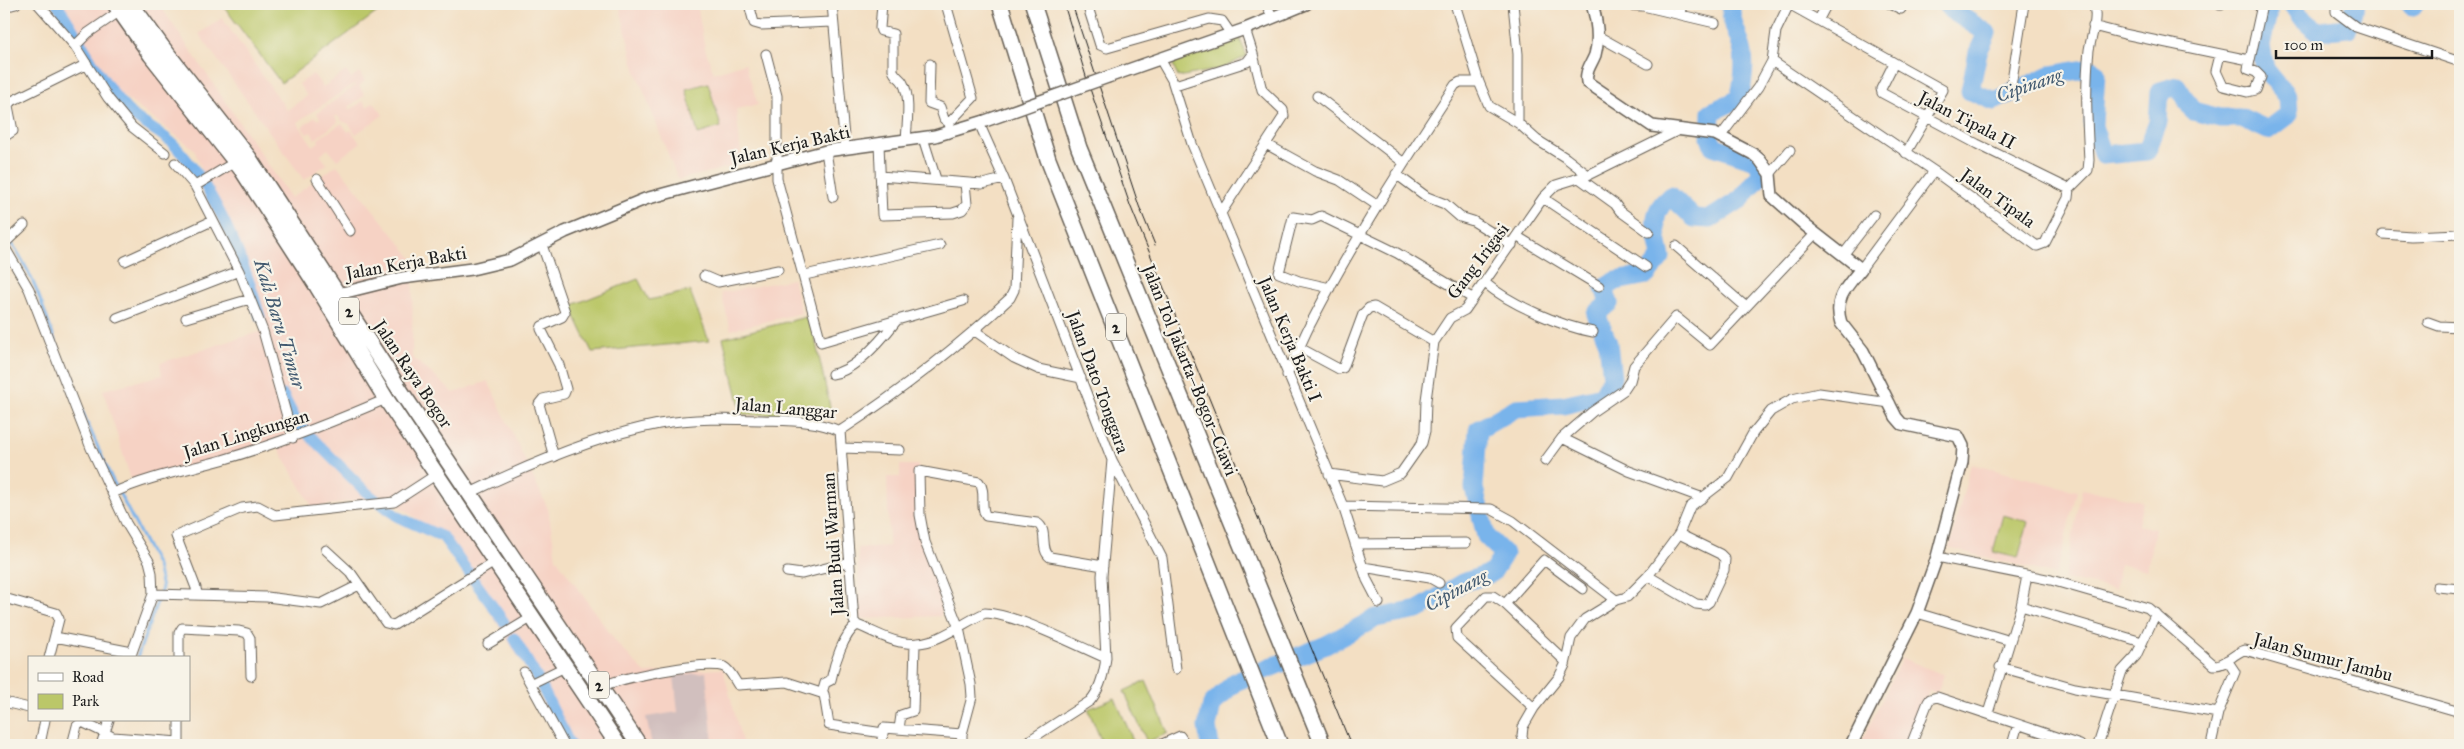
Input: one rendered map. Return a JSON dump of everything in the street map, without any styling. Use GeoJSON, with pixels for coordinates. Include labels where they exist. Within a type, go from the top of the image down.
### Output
{"type":"FeatureCollection","features":[{"type":"Feature","properties":{"kind":"highway","name":"2"},"geometry":{"type":"LineString","coordinates":[[1000,4],[1048,159],[1280,745]]}},
{"type":"Feature","properties":{"kind":"highway","name":"Jalan Tol Jakarta–Bogor–Ciawi"},"geometry":{"type":"LineString","coordinates":[[1033,4],[1079,148],[1323,745]]}},
{"type":"Feature","properties":{"kind":"highway","name":"Jalan Raya Bogor"},"geometry":{"type":"LineString","coordinates":[[122,6],[235,162],[274,207]]}},
{"type":"Feature","properties":{"kind":"highway","name":"Jalan Raya Bogor"},"geometry":{"type":"LineString","coordinates":[[156,51],[249,158],[274,207],[332,297],[470,493],[534,608]]}},
{"type":"Feature","properties":{"kind":"highway","name":"Jalan Raya Bogor"},"geometry":{"type":"LineString","coordinates":[[332,297],[386,399],[494,563],[601,687],[639,745]]}},
{"type":"Feature","properties":{"kind":"highway","name":"Jalan Raya Bogor"},"geometry":{"type":"LineString","coordinates":[[552,630],[567,666],[618,745]]}},
{"type":"Feature","properties":{"kind":"street"},"geometry":{"type":"LineString","coordinates":[[4,8],[16,4]]}},
{"type":"Feature","properties":{"kind":"street"},"geometry":{"type":"LineString","coordinates":[[38,4],[75,46],[108,98],[132,127],[165,153]]}},
{"type":"Feature","properties":{"kind":"street"},"geometry":{"type":"LineString","coordinates":[[749,4],[754,23],[761,25],[832,22]]}},
{"type":"Feature","properties":{"kind":"street"},"geometry":{"type":"LineString","coordinates":[[832,4],[832,22],[845,148]]}},
{"type":"Feature","properties":{"kind":"street"},"geometry":{"type":"LineString","coordinates":[[882,4],[880,28],[881,31],[893,34],[894,75],[904,83],[907,109],[906,140]]}},
{"type":"Feature","properties":{"kind":"street"},"geometry":{"type":"LineString","coordinates":[[930,64],[929,103],[940,107],[944,119],[950,128],[973,98],[946,4]]}},
{"type":"Feature","properties":{"kind":"street"},"geometry":{"type":"LineString","coordinates":[[1086,4],[1100,45],[1107,48],[1210,19],[1222,21],[1231,34]]}},
{"type":"Feature","properties":{"kind":"street"},"geometry":{"type":"LineString","coordinates":[[1266,4],[1273,18]]}},
{"type":"Feature","properties":{"kind":"street","name":"Jalan Kerja Bakti"},"geometry":{"type":"LineString","coordinates":[[332,297],[402,278],[472,269],[510,260],[565,232],[645,200],[826,151],[923,138],[950,128],[982,122],[1245,29],[1306,4]]}},
{"type":"Feature","properties":{"kind":"street"},"geometry":{"type":"LineString","coordinates":[[1455,4],[1479,82],[1490,107],[1518,123],[1537,140],[1566,158],[1620,211],[1649,232]]}},
{"type":"Feature","properties":{"kind":"street"},"geometry":{"type":"LineString","coordinates":[[1513,4],[1519,77],[1518,123]]}},
{"type":"Feature","properties":{"kind":"street"},"geometry":{"type":"LineString","coordinates":[[1592,4],[1598,36],[1595,55],[1586,74],[1587,82],[1652,126],[1717,136],[1753,154],[1760,160],[1770,174],[1772,196],[1815,234],[1861,269],[1839,298],[1839,315],[1846,329],[1874,368],[1902,424],[1958,436],[1963,446],[1962,462],[1951,509],[1937,557],[1917,613],[1851,745]]}},
{"type":"Feature","properties":{"kind":"street"},"geometry":{"type":"LineString","coordinates":[[1680,14],[1682,4]]}},
{"type":"Feature","properties":{"kind":"street"},"geometry":{"type":"LineString","coordinates":[[1717,136],[1758,87],[1772,61],[1776,31],[1789,4],[1943,90],[1928,119],[1906,153]]}},
{"type":"Feature","properties":{"kind":"street"},"geometry":{"type":"LineString","coordinates":[[1819,20],[1827,4]]}},
{"type":"Feature","properties":{"kind":"street"},"geometry":{"type":"LineString","coordinates":[[1890,4],[1901,9]]}},
{"type":"Feature","properties":{"kind":"street"},"geometry":{"type":"LineString","coordinates":[[2011,86],[2024,4]]}},
{"type":"Feature","properties":{"kind":"street"},"geometry":{"type":"LineString","coordinates":[[2069,190],[2088,170],[2088,72],[2095,16],[2093,4]]}},
{"type":"Feature","properties":{"kind":"street"},"geometry":{"type":"LineString","coordinates":[[2220,55],[2216,71],[2223,86],[2247,92],[2256,90],[2261,77],[2256,72],[2248,70],[2262,6],[2255,4]]}},
{"type":"Feature","properties":{"kind":"street"},"geometry":{"type":"LineString","coordinates":[[2336,4],[2336,12],[2367,31],[2460,62]]}},
{"type":"Feature","properties":{"kind":"street"},"geometry":{"type":"LineString","coordinates":[[1620,5],[1643,6],[1716,24]]}},
{"type":"Feature","properties":{"kind":"street"},"geometry":{"type":"LineString","coordinates":[[75,46],[122,6]]}},
{"type":"Feature","properties":{"kind":"street"},"geometry":{"type":"LineString","coordinates":[[2093,26],[2249,60]]}},
{"type":"Feature","properties":{"kind":"street"},"geometry":{"type":"LineString","coordinates":[[1221,213],[1284,113],[1262,90],[1245,29]]}},
{"type":"Feature","properties":{"kind":"street"},"geometry":{"type":"LineString","coordinates":[[1598,36],[1648,64]]}},
{"type":"Feature","properties":{"kind":"street"},"geometry":{"type":"LineString","coordinates":[[766,54],[777,96],[778,133],[775,165],[777,179],[805,275],[821,342],[963,301]]}},
{"type":"Feature","properties":{"kind":"street"},"geometry":{"type":"LineString","coordinates":[[1174,85],[1246,63],[1253,54]]}},
{"type":"Feature","properties":{"kind":"street","name":"Jalan Kerja Bakti I"},"geometry":{"type":"LineString","coordinates":[[1160,59],[1174,85],[1192,144],[1340,503],[1343,506],[1354,544],[1378,603]]}},
{"type":"Feature","properties":{"kind":"street","name":"Jalan Tipala"},"geometry":{"type":"LineString","coordinates":[[1772,61],[1934,171],[2037,246],[2045,243],[2068,198],[2069,190]]}},
{"type":"Feature","properties":{"kind":"street","name":"Jalan Tipala II"},"geometry":{"type":"LineString","coordinates":[[1894,63],[1881,92],[1928,119],[2069,190]]}},
{"type":"Feature","properties":{"kind":"street"},"geometry":{"type":"LineString","coordinates":[[4,137],[13,131],[8,106],[10,102],[87,64]]}},
{"type":"Feature","properties":{"kind":"street"},"geometry":{"type":"LineString","coordinates":[[1287,375],[1330,288],[1396,174],[1455,85],[1460,82],[1479,82]]}},
{"type":"Feature","properties":{"kind":"street"},"geometry":{"type":"LineString","coordinates":[[1317,96],[1404,163]]}},
{"type":"Feature","properties":{"kind":"street","name":"Jalan Dato Tonggara"},"geometry":{"type":"LineString","coordinates":[[982,122],[1112,460],[1103,566],[1102,608],[1106,658],[1096,693],[1090,701],[1022,745]]}},
{"type":"Feature","properties":{"kind":"street","name":"Gang Irigasi"},"geometry":{"type":"LineString","coordinates":[[1329,474],[1382,481],[1401,473],[1422,443],[1425,431],[1426,400],[1434,342],[1450,318],[1465,310],[1518,237],[1543,198],[1556,185],[1583,176],[1686,130]]}},
{"type":"Feature","properties":{"kind":"street"},"geometry":{"type":"LineString","coordinates":[[923,138],[936,179]]}},
{"type":"Feature","properties":{"kind":"street"},"geometry":{"type":"LineString","coordinates":[[879,144],[882,215],[953,213],[962,210],[966,204],[965,183]]}},
{"type":"Feature","properties":{"kind":"street"},"geometry":{"type":"LineString","coordinates":[[1266,144],[1315,171],[1339,180],[1378,206]]}},
{"type":"Feature","properties":{"kind":"street"},"geometry":{"type":"LineString","coordinates":[[1770,174],[1790,150]]}},
{"type":"Feature","properties":{"kind":"street"},"geometry":{"type":"LineString","coordinates":[[826,151],[834,197]]}},
{"type":"Feature","properties":{"kind":"street"},"geometry":{"type":"LineString","coordinates":[[195,186],[235,162]]}},
{"type":"Feature","properties":{"kind":"street"},"geometry":{"type":"LineString","coordinates":[[175,163],[195,186],[239,271],[263,331],[295,438]]}},
{"type":"Feature","properties":{"kind":"street","name":"Jalan Tipala"},"geometry":{"type":"LineString","coordinates":[[1861,269],[1934,171]]}},
{"type":"Feature","properties":{"kind":"street"},"geometry":{"type":"LineString","coordinates":[[1396,174],[1427,197],[1445,204],[1460,217],[1472,221],[1512,245]]}},
{"type":"Feature","properties":{"kind":"street"},"geometry":{"type":"LineString","coordinates":[[880,176],[982,184],[1004,179]]}},
{"type":"Feature","properties":{"kind":"street"},"geometry":{"type":"LineString","coordinates":[[317,179],[350,231]]}},
{"type":"Feature","properties":{"kind":"street"},"geometry":{"type":"LineString","coordinates":[[1543,198],[1646,268]]}},
{"type":"Feature","properties":{"kind":"street","name":"Jalan Langgar"},"geometry":{"type":"LineString","coordinates":[[470,493],[554,457],[616,434],[661,424],[710,420],[801,422],[819,424],[840,431],[892,397],[975,331],[1013,294],[1017,213]]}},
{"type":"Feature","properties":{"kind":"street"},"geometry":{"type":"LineString","coordinates":[[1843,255],[1874,214]]}},
{"type":"Feature","properties":{"kind":"street"},"geometry":{"type":"LineString","coordinates":[[1330,288],[1299,281],[1279,273],[1292,217],[1312,220],[1321,216],[1397,253],[1472,298]]}},
{"type":"Feature","properties":{"kind":"street"},"geometry":{"type":"LineString","coordinates":[[125,261],[212,221]]}},
{"type":"Feature","properties":{"kind":"street"},"geometry":{"type":"LineString","coordinates":[[24,225],[6,242],[29,289],[92,448],[117,492],[126,523],[149,561],[152,573],[153,594],[131,655],[55,637]]}},
{"type":"Feature","properties":{"kind":"street"},"geometry":{"type":"LineString","coordinates":[[1545,462],[1562,438],[1592,412],[1624,390],[1630,380],[1634,366],[1676,317],[1710,345],[1815,234]]}},
{"type":"Feature","properties":{"kind":"street"},"geometry":{"type":"LineString","coordinates":[[2383,234],[2411,236],[2460,234]]}},
{"type":"Feature","properties":{"kind":"street"},"geometry":{"type":"LineString","coordinates":[[1518,237],[1598,286]]}},
{"type":"Feature","properties":{"kind":"street"},"geometry":{"type":"LineString","coordinates":[[542,245],[565,312],[562,317],[542,326],[540,329],[559,365],[566,389],[564,394],[543,399],[539,404],[554,457]]}},
{"type":"Feature","properties":{"kind":"street"},"geometry":{"type":"LineString","coordinates":[[805,275],[940,245]]}},
{"type":"Feature","properties":{"kind":"street"},"geometry":{"type":"LineString","coordinates":[[1676,246],[1746,307]]}},
{"type":"Feature","properties":{"kind":"street"},"geometry":{"type":"LineString","coordinates":[[704,276],[718,282],[778,270]]}},
{"type":"Feature","properties":{"kind":"street"},"geometry":{"type":"LineString","coordinates":[[117,318],[239,271]]}},
{"type":"Feature","properties":{"kind":"street"},"geometry":{"type":"LineString","coordinates":[[1485,283],[1516,304],[1579,330],[1593,332]]}},
{"type":"Feature","properties":{"kind":"street"},"geometry":{"type":"LineString","coordinates":[[186,318],[250,299]]}},
{"type":"Feature","properties":{"kind":"street"},"geometry":{"type":"LineString","coordinates":[[1300,348],[1339,369],[1343,368],[1363,314],[1369,308],[1374,307],[1434,342]]}},
{"type":"Feature","properties":{"kind":"street"},"geometry":{"type":"LineString","coordinates":[[832,374],[855,363],[883,338],[897,320]]}},
{"type":"Feature","properties":{"kind":"street"},"geometry":{"type":"LineString","coordinates":[[2428,322],[2439,326],[2460,327]]}},
{"type":"Feature","properties":{"kind":"street"},"geometry":{"type":"LineString","coordinates":[[975,331],[1014,358],[1038,370],[1081,378]]}},
{"type":"Feature","properties":{"kind":"street"},"geometry":{"type":"LineString","coordinates":[[1525,745],[1522,736],[1523,727],[1534,708],[1559,678],[1571,638],[1585,619],[1616,600],[1627,597],[1648,576],[1679,534],[1690,507],[1728,478],[1761,421],[1771,411],[1792,399],[1819,393],[1890,403]]}},
{"type":"Feature","properties":{"kind":"street","name":"Jalan Lingkungan"},"geometry":{"type":"LineString","coordinates":[[117,492],[155,478],[295,438],[386,399]]}},
{"type":"Feature","properties":{"kind":"street","name":"Jalan Budi Warman"},"geometry":{"type":"LineString","coordinates":[[840,431],[854,621],[857,625],[899,642],[915,644],[932,641],[959,628],[973,618],[985,613],[993,613],[1013,619],[1106,658]]}},
{"type":"Feature","properties":{"kind":"street"},"geometry":{"type":"LineString","coordinates":[[1562,438],[1629,471],[1703,498]]}},
{"type":"Feature","properties":{"kind":"street"},"geometry":{"type":"LineString","coordinates":[[842,448],[900,450]]}},
{"type":"Feature","properties":{"kind":"street"},"geometry":{"type":"LineString","coordinates":[[1112,460],[1162,558],[1176,669]]}},
{"type":"Feature","properties":{"kind":"street"},"geometry":{"type":"LineString","coordinates":[[962,745],[962,734],[972,690],[959,628],[925,542],[920,515],[918,473],[920,470],[979,482],[983,488],[982,511],[986,516],[1037,523],[1043,530],[1045,551],[1050,557],[1103,566]]}},
{"type":"Feature","properties":{"kind":"street"},"geometry":{"type":"LineString","coordinates":[[197,595],[176,536],[242,508],[258,506],[274,515],[394,502],[436,474]]}},
{"type":"Feature","properties":{"kind":"street"},"geometry":{"type":"LineString","coordinates":[[1343,506],[1490,509],[1513,521],[1616,600]]}},
{"type":"Feature","properties":{"kind":"street"},"geometry":{"type":"LineString","coordinates":[[1648,576],[1696,604],[1709,602],[1724,570],[1725,559],[1720,554],[1679,534]]}},
{"type":"Feature","properties":{"kind":"street"},"geometry":{"type":"LineString","coordinates":[[1354,544],[1466,543]]}},
{"type":"Feature","properties":{"kind":"street"},"geometry":{"type":"LineString","coordinates":[[326,550],[351,572],[386,623],[394,625],[494,563]]}},
{"type":"Feature","properties":{"kind":"street","name":"Jalan Sumur Jambu"},"geometry":{"type":"LineString","coordinates":[[1937,557],[2087,589],[2148,608],[2156,613],[2212,664],[2222,665],[2239,652],[2245,650],[2460,712]]}},
{"type":"Feature","properties":{"kind":"street"},"geometry":{"type":"LineString","coordinates":[[1504,604],[1544,560],[1583,589]]}},
{"type":"Feature","properties":{"kind":"street"},"geometry":{"type":"LineString","coordinates":[[787,572],[802,574],[850,562]]}},
{"type":"Feature","properties":{"kind":"street"},"geometry":{"type":"LineString","coordinates":[[1363,567],[1430,578],[1439,583]]}},
{"type":"Feature","properties":{"kind":"street"},"geometry":{"type":"LineString","coordinates":[[1988,714],[2000,668],[2021,606],[2028,576]]}},
{"type":"Feature","properties":{"kind":"street"},"geometry":{"type":"LineString","coordinates":[[153,594],[267,596],[321,604],[359,585]]}},
{"type":"Feature","properties":{"kind":"street"},"geometry":{"type":"LineString","coordinates":[[2437,587],[2460,588]]}},
{"type":"Feature","properties":{"kind":"street"},"geometry":{"type":"LineString","coordinates":[[1534,708],[1457,638],[1456,628],[1486,596],[1493,596],[1565,660]]}},
{"type":"Feature","properties":{"kind":"street"},"geometry":{"type":"LineString","coordinates":[[4,598],[56,613],[59,619],[50,656]]}},
{"type":"Feature","properties":{"kind":"street"},"geometry":{"type":"LineString","coordinates":[[2021,606],[2142,642]]}},
{"type":"Feature","properties":{"kind":"street"},"geometry":{"type":"LineString","coordinates":[[488,644],[534,608]]}},
{"type":"Feature","properties":{"kind":"street"},"geometry":{"type":"LineString","coordinates":[[1917,613],[2004,639]]}},
{"type":"Feature","properties":{"kind":"street"},"geometry":{"type":"LineString","coordinates":[[2098,745],[2122,671],[2132,662],[2156,613]]}},
{"type":"Feature","properties":{"kind":"street"},"geometry":{"type":"LineString","coordinates":[[857,625],[848,630],[842,649],[834,662],[831,680],[825,683],[823,694],[829,725],[883,733]]}},
{"type":"Feature","properties":{"kind":"street"},"geometry":{"type":"LineString","coordinates":[[179,656],[179,632],[182,628],[247,633],[250,638],[251,676]]}},
{"type":"Feature","properties":{"kind":"street"},"geometry":{"type":"LineString","coordinates":[[899,729],[901,715],[913,711],[915,644]]}},
{"type":"Feature","properties":{"kind":"street"},"geometry":{"type":"LineString","coordinates":[[2212,740],[2218,713],[2235,672],[2227,660]]}},
{"type":"Feature","properties":{"kind":"street"},"geometry":{"type":"LineString","coordinates":[[601,687],[617,681],[694,666],[719,665],[727,668],[738,685],[787,682],[823,694]]}},
{"type":"Feature","properties":{"kind":"street"},"geometry":{"type":"LineString","coordinates":[[532,682],[567,666]]}},
{"type":"Feature","properties":{"kind":"street"},"geometry":{"type":"LineString","coordinates":[[2000,668],[2075,688],[2218,713]]}},
{"type":"Feature","properties":{"kind":"street"},"geometry":{"type":"LineString","coordinates":[[524,672],[532,682],[564,745]]}},
{"type":"Feature","properties":{"kind":"street"},"geometry":{"type":"LineString","coordinates":[[1912,745],[1930,699],[1942,699],[2080,745]]}},
{"type":"Feature","properties":{"kind":"street"},"geometry":{"type":"LineString","coordinates":[[4,702],[28,708]]}},
{"type":"Feature","properties":{"kind":"street"},"geometry":{"type":"LineString","coordinates":[[40,744],[44,722]]}},
{"type":"Feature","properties":{"kind":"street"},"geometry":{"type":"LineString","coordinates":[[72,745],[78,723],[82,722],[108,735],[179,744],[179,722]]}},
{"type":"Feature","properties":{"kind":"street"},"geometry":{"type":"LineString","coordinates":[[101,745],[108,735],[109,722]]}},
{"type":"Feature","properties":{"kind":"street"},"geometry":{"type":"LineString","coordinates":[[2012,745],[2018,724]]}},
{"type":"Feature","properties":{"kind":"street"},"geometry":{"type":"LineString","coordinates":[[881,745],[884,728],[962,734]]}},
{"type":"Feature","properties":{"kind":"street"},"geometry":{"type":"LineString","coordinates":[[1160,745],[1180,736],[1186,745]]}},
{"type":"Feature","properties":{"kind":"shaded area"},"geometry":{"type":"Polygon","coordinates":[[[62,4],[159,4],[291,198],[337,165],[413,259],[412,357],[454,393],[488,381],[548,509],[556,558],[616,642],[645,673],[723,669],[743,745],[573,745],[443,537],[383,495],[313,508],[276,444],[132,483],[103,390],[162,375],[160,363],[262,331],[194,149],[112,88],[62,4]]]}},
{"type":"Feature","properties":{"kind":"shaded area"},"geometry":{"type":"Polygon","coordinates":[[[619,4],[697,4],[705,49],[714,73],[745,63],[758,105],[736,109],[742,164],[678,180],[634,66],[619,4]]]}},
{"type":"Feature","properties":{"kind":"shaded area"},"geometry":{"type":"Polygon","coordinates":[[[222,18],[287,110],[307,96],[299,84],[313,74],[323,87],[346,71],[351,78],[359,72],[365,81],[359,86],[365,95],[348,107],[350,110],[363,101],[367,107],[374,102],[383,115],[356,134],[349,124],[342,121],[337,115],[335,117],[338,122],[315,139],[311,132],[307,134],[302,127],[315,117],[318,120],[320,118],[317,113],[355,86],[354,84],[297,122],[313,146],[319,142],[318,139],[342,123],[348,132],[351,130],[360,143],[337,160],[328,149],[320,155],[327,164],[304,180],[199,34],[222,18]]]}},
{"type":"Feature","properties":{"kind":"shaded area"},"geometry":{"type":"Polygon","coordinates":[[[793,279],[801,313],[731,330],[721,293],[793,279]]]}},
{"type":"Feature","properties":{"kind":"shaded area"},"geometry":{"type":"Polygon","coordinates":[[[1971,464],[2077,491],[2056,575],[1949,548],[1971,464]]]}},
{"type":"Feature","properties":{"kind":"shaded area"},"geometry":{"type":"Polygon","coordinates":[[[900,465],[918,465],[918,503],[942,593],[941,616],[859,619],[858,548],[889,546],[887,477],[900,477],[900,465]]]}},
{"type":"Feature","properties":{"kind":"shaded area"},"geometry":{"type":"Polygon","coordinates":[[[2082,489],[2143,501],[2138,525],[2155,529],[2147,570],[2120,564],[2115,589],[2064,579],[2082,489]]]}},
{"type":"Feature","properties":{"kind":"shaded area"},"geometry":{"type":"Polygon","coordinates":[[[1902,658],[1944,675],[1937,693],[1929,691],[1909,745],[1860,745],[1902,658]]]}},
{"type":"Feature","properties":{"kind":"shaded area"},"geometry":{"type":"Polygon","coordinates":[[[706,672],[713,744],[652,745],[646,717],[678,712],[674,676],[706,672]]]}},
{"type":"Feature","properties":{"kind":"green space"},"geometry":{"type":"Polygon","coordinates":[[[222,4],[375,4],[380,10],[281,83],[222,4]]]}},
{"type":"Feature","properties":{"kind":"green space"},"geometry":{"type":"Polygon","coordinates":[[[1239,37],[1247,56],[1221,69],[1178,77],[1172,62],[1239,37]]]}},
{"type":"Feature","properties":{"kind":"green space"},"geometry":{"type":"Polygon","coordinates":[[[708,83],[721,127],[698,134],[686,89],[708,83]]]}},
{"type":"Feature","properties":{"kind":"green space"},"geometry":{"type":"Polygon","coordinates":[[[638,279],[649,300],[690,291],[709,341],[592,352],[570,306],[638,279]]]}},
{"type":"Feature","properties":{"kind":"green space"},"geometry":{"type":"Polygon","coordinates":[[[810,316],[832,416],[742,414],[723,338],[810,316]]]}},
{"type":"Feature","properties":{"kind":"green space"},"geometry":{"type":"Polygon","coordinates":[[[2003,515],[2028,522],[2018,558],[1993,552],[2003,515]]]}},
{"type":"Feature","properties":{"kind":"green space"},"geometry":{"type":"Polygon","coordinates":[[[1146,681],[1168,733],[1147,742],[1124,691],[1146,681]]]}},
{"type":"Feature","properties":{"kind":"green space"},"geometry":{"type":"Polygon","coordinates":[[[1115,698],[1135,745],[1103,745],[1088,709],[1115,698]]]}},
{"type":"Feature","properties":{"kind":"waterway","name":"Kali Baru Timur"},"geometry":{"type":"LineString","coordinates":[[57,4],[116,97],[138,119],[171,142],[191,165],[204,185],[228,228],[246,273],[260,317]]}},
{"type":"Feature","properties":{"kind":"waterway","name":"Cipinang"},"geometry":{"type":"LineString","coordinates":[[1210,745],[1207,727],[1212,704],[1235,682],[1326,645],[1376,618],[1418,610],[1462,583],[1492,573],[1504,554],[1486,536],[1474,488],[1478,430],[1516,408],[1563,405],[1602,396],[1612,378],[1608,343],[1596,314],[1609,303],[1604,288],[1616,281],[1647,275],[1661,257],[1655,223],[1656,216],[1664,202],[1671,196],[1694,218],[1710,219],[1741,199],[1763,172],[1755,160],[1713,146],[1710,138],[1711,112],[1739,99],[1743,82],[1743,53],[1733,22],[1731,4]]}},
{"type":"Feature","properties":{"kind":"waterway","name":"Cipinang"},"geometry":{"type":"LineString","coordinates":[[1946,4],[1951,10],[1987,33],[1978,52],[1970,91],[1994,101],[2050,75],[2091,68],[2096,73],[2093,126],[2103,155],[2147,151],[2158,122],[2160,91],[2177,86],[2193,111],[2220,118],[2242,118],[2268,130],[2289,114],[2288,97],[2265,69],[2261,45],[2270,4]]}},
{"type":"Feature","properties":{"kind":"waterway","name":"Cipinang"},"geometry":{"type":"LineString","coordinates":[[2292,4],[2300,16],[2317,31],[2348,28],[2355,4]]}},
{"type":"Feature","properties":{"kind":"waterway","name":"Cipinang"},"geometry":{"type":"LineString","coordinates":[[2409,4],[2413,7],[2415,4]]}},
{"type":"Feature","properties":{"kind":"waterway"},"geometry":{"type":"LineString","coordinates":[[4,233],[31,276],[60,356]]}},
{"type":"Feature","properties":{"kind":"waterway","name":"Kali Baru Timur"},"geometry":{"type":"LineString","coordinates":[[283,395],[298,424],[366,492],[398,517],[443,537],[504,622]]}},
{"type":"Feature","properties":{"kind":"waterway"},"geometry":{"type":"LineString","coordinates":[[76,397],[110,475],[157,566],[162,588],[138,656]]}},
{"type":"Feature","properties":{"kind":"waterway","name":"Kali Baru Timur"},"geometry":{"type":"LineString","coordinates":[[514,638],[539,681],[570,745]]}},
{"type":"Feature","properties":{"kind":"tram line"},"geometry":{"type":"LineString","coordinates":[[1064,4],[1088,83],[1130,205],[1351,745]]}},
{"type":"Feature","properties":{"kind":"tram line"},"geometry":{"type":"LineString","coordinates":[[1072,4],[1139,206],[1155,245]]}}]}
